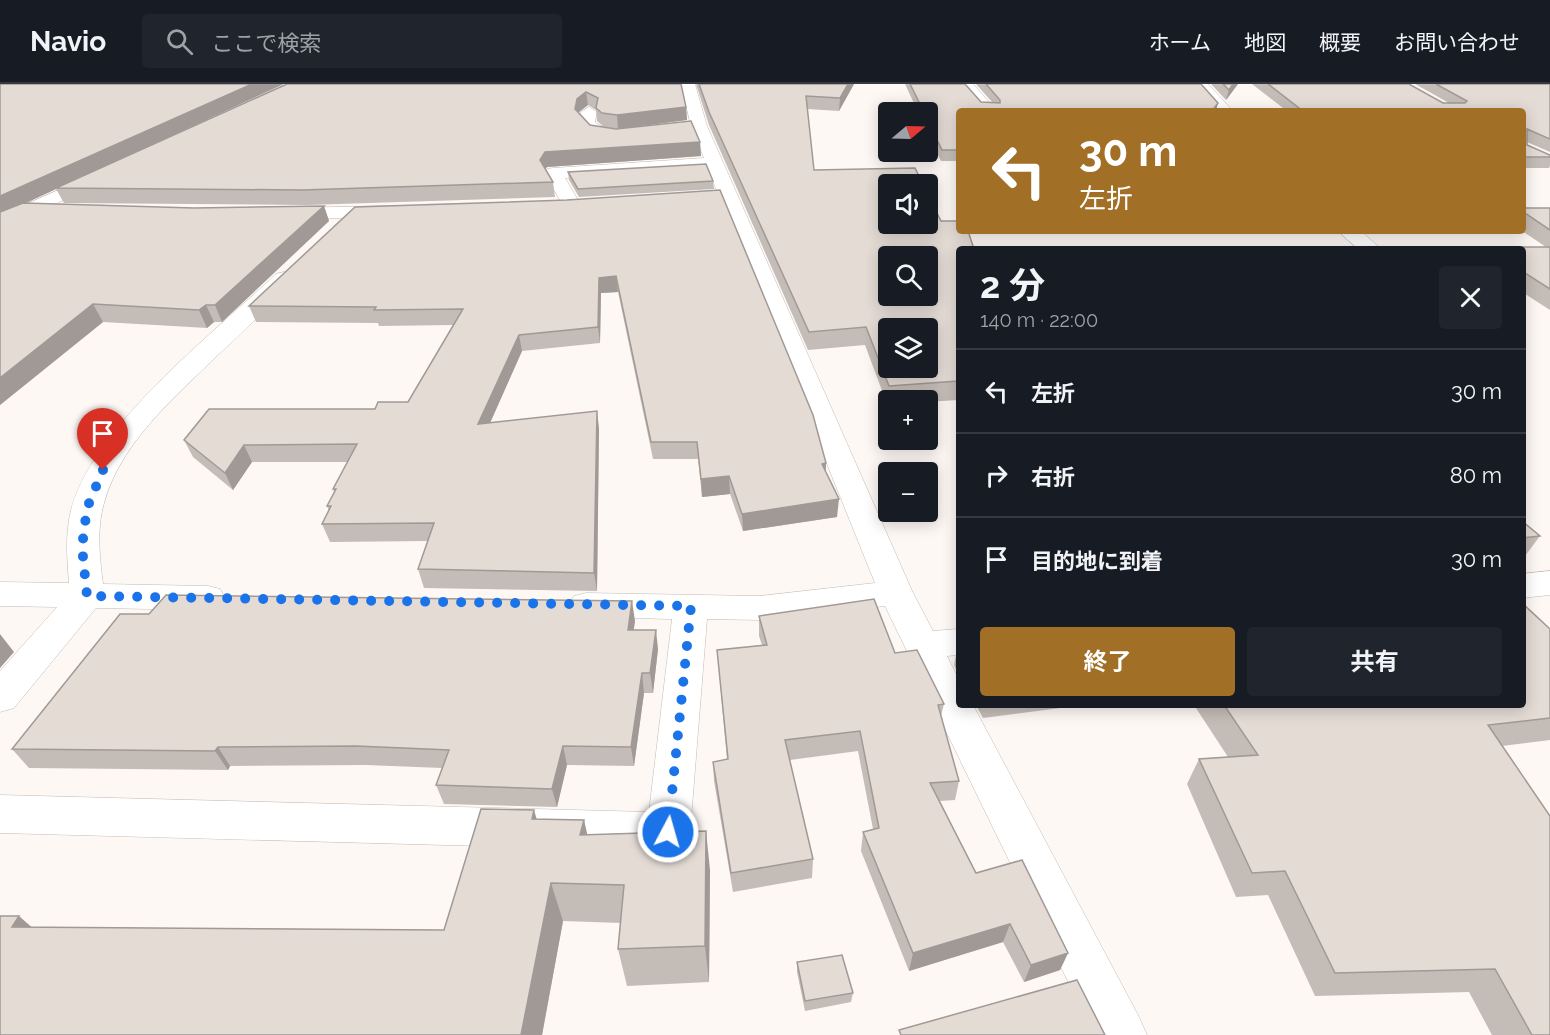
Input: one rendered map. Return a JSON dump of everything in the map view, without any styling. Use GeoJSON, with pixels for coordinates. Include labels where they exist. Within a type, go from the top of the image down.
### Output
{"type":"FeatureCollection","features":[{"type":"Feature","properties":{"kind":"street"},"geometry":{"type":"LineString","coordinates":[[688,84],[689,128],[715,163],[717,196],[896,592],[1121,1035]]}},
{"type":"Feature","properties":{"kind":"street"},"geometry":{"type":"LineString","coordinates":[[965,84],[986,108]]}},
{"type":"Feature","properties":{"kind":"street"},"geometry":{"type":"LineString","coordinates":[[1200,84],[1222,108]]}},
{"type":"Feature","properties":{"kind":"street"},"geometry":{"type":"LineString","coordinates":[[589,112],[587,123],[598,133],[618,136],[640,135]]}},
{"type":"Feature","properties":{"kind":"street"},"geometry":{"type":"LineString","coordinates":[[569,206],[569,200],[553,173],[715,163]]}},
{"type":"Feature","properties":{"kind":"street"},"geometry":{"type":"LineString","coordinates":[[0,223],[111,171]]}},
{"type":"Feature","properties":{"kind":"street"},"geometry":{"type":"LineString","coordinates":[[546,207],[592,204]]}},
{"type":"Feature","properties":{"kind":"street"},"geometry":{"type":"LineString","coordinates":[[27,210],[74,212]]}},
{"type":"Feature","properties":{"kind":"street"},"geometry":{"type":"LineString","coordinates":[[260,214],[410,211]]}},
{"type":"Feature","properties":{"kind":"street"},"geometry":{"type":"LineString","coordinates":[[327,238],[353,213]]}},
{"type":"Feature","properties":{"kind":"street"},"geometry":{"type":"LineString","coordinates":[[1352,234],[1367,246]]}},
{"type":"Feature","properties":{"kind":"street"},"geometry":{"type":"LineString","coordinates":[[0,697],[87,596],[82,547],[87,508],[103,470],[126,435],[155,403],[301,262]]}},
{"type":"Feature","properties":{"kind":"street"},"geometry":{"type":"LineString","coordinates":[[1526,586],[1550,583]]}},
{"type":"Feature","properties":{"kind":"street"},"geometry":{"type":"LineString","coordinates":[[561,604],[759,608],[896,592]]}},
{"type":"Feature","properties":{"kind":"street"},"geometry":{"type":"LineString","coordinates":[[0,594],[241,598]]}},
{"type":"Feature","properties":{"kind":"street"},"geometry":{"type":"LineString","coordinates":[[0,814],[668,832],[691,606]]}},
{"type":"Feature","properties":{"kind":"street"},"geometry":{"type":"LineString","coordinates":[[923,645],[956,642]]}},
{"type":"Feature","properties":{"kind":"building"},"geometry":{"type":"Polygon","coordinates":[[[0,84],[252,84],[0,196],[0,84]]]}},
{"type":"Feature","properties":{"kind":"building"},"geometry":{"type":"Polygon","coordinates":[[[287,84],[681,84],[686,107],[617,115],[602,113],[596,108],[598,98],[586,92],[577,99],[575,109],[590,125],[616,129],[691,121],[700,142],[545,152],[540,160],[553,182],[302,190],[56,188],[287,84]]]}},
{"type":"Feature","properties":{"kind":"building"},"geometry":{"type":"Polygon","coordinates":[[[699,84],[848,84],[840,98],[806,96],[814,170],[915,168],[918,174],[878,174],[878,234],[938,234],[938,215],[941,221],[956,221],[956,234],[969,234],[973,246],[956,246],[956,381],[889,386],[886,378],[938,378],[938,318],[878,318],[878,358],[866,327],[809,332],[709,112],[699,84]]]}},
{"type":"Feature","properties":{"kind":"building"},"geometry":{"type":"Polygon","coordinates":[[[910,84],[965,84],[981,102],[1000,103],[986,84],[1201,84],[1218,103],[1214,108],[956,108],[956,150],[942,150],[938,142],[938,102],[919,102],[910,84]]]}},
{"type":"Feature","properties":{"kind":"building"},"geometry":{"type":"Polygon","coordinates":[[[1223,84],[1233,84],[1229,90],[1223,84]]]}},
{"type":"Feature","properties":{"kind":"building"},"geometry":{"type":"Polygon","coordinates":[[[1268,84],[1409,84],[1443,103],[1465,103],[1467,101],[1436,84],[1550,84],[1550,139],[1527,129],[1527,145],[1550,157],[1526,157],[1526,108],[1299,108],[1268,84]]]}},
{"type":"Feature","properties":{"kind":"building"},"geometry":{"type":"Polygon","coordinates":[[[706,164],[713,181],[578,189],[568,172],[706,164]]]}},
{"type":"Feature","properties":{"kind":"building"},"geometry":{"type":"Polygon","coordinates":[[[720,190],[813,415],[826,463],[822,464],[839,499],[742,514],[729,476],[701,479],[697,442],[651,442],[616,276],[599,278],[598,327],[519,335],[478,424],[597,411],[594,573],[418,569],[434,523],[322,524],[331,506],[327,506],[336,489],[333,489],[357,444],[244,445],[225,473],[184,440],[209,409],[375,409],[378,402],[408,402],[463,309],[374,310],[376,307],[249,306],[355,207],[567,200],[720,190]]]}},
{"type":"Feature","properties":{"kind":"building"},"geometry":{"type":"Polygon","coordinates":[[[23,203],[194,208],[324,206],[215,305],[206,305],[199,310],[93,304],[0,378],[0,212],[23,203]]]}},
{"type":"Feature","properties":{"kind":"building"},"geometry":{"type":"Polygon","coordinates":[[[1526,208],[1550,208],[1550,230],[1526,214],[1526,208]]]}},
{"type":"Feature","properties":{"kind":"building"},"geometry":{"type":"Polygon","coordinates":[[[1526,247],[1550,247],[1550,289],[1526,274],[1526,247]]]}},
{"type":"Feature","properties":{"kind":"building"},"geometry":{"type":"Polygon","coordinates":[[[1526,524],[1540,536],[1526,538],[1526,524]]]}},
{"type":"Feature","properties":{"kind":"building"},"geometry":{"type":"Polygon","coordinates":[[[166,595],[632,601],[628,630],[656,630],[650,673],[642,673],[631,747],[563,746],[552,789],[436,785],[449,750],[356,746],[218,747],[215,751],[12,749],[120,614],[149,614],[166,595]]]}},
{"type":"Feature","properties":{"kind":"building"},"geometry":{"type":"Polygon","coordinates":[[[874,599],[895,653],[917,650],[944,704],[938,705],[959,781],[930,783],[976,873],[1022,860],[1068,953],[1031,965],[1010,924],[913,953],[863,832],[879,828],[860,731],[785,740],[813,859],[731,873],[713,762],[728,759],[717,650],[767,645],[759,616],[874,599]]]}},
{"type":"Feature","properties":{"kind":"building"},"geometry":{"type":"Polygon","coordinates":[[[1526,607],[1550,629],[1550,718],[1488,725],[1550,816],[1550,1035],[1532,1035],[1495,969],[1335,973],[1285,871],[1252,873],[1199,759],[1258,755],[1226,708],[1526,708],[1526,607]]]}},
{"type":"Feature","properties":{"kind":"building"},"geometry":{"type":"Polygon","coordinates":[[[481,809],[534,810],[532,819],[584,820],[580,835],[706,831],[705,946],[618,949],[624,885],[551,883],[521,1035],[0,1035],[0,916],[19,916],[12,927],[444,930],[481,809]]]}},
{"type":"Feature","properties":{"kind":"building"},"geometry":{"type":"Polygon","coordinates":[[[842,955],[853,993],[805,1001],[797,962],[842,955]]]}},
{"type":"Feature","properties":{"kind":"building"},"geometry":{"type":"Polygon","coordinates":[[[1077,980],[1105,1035],[901,1035],[899,1030],[1077,980]]]}},
{"type":"Feature","properties":{"kind":"route"},"geometry":{"type":"LineString","coordinates":[[103,470],[87,508],[82,547],[87,596],[691,606],[668,832]]}}]}
